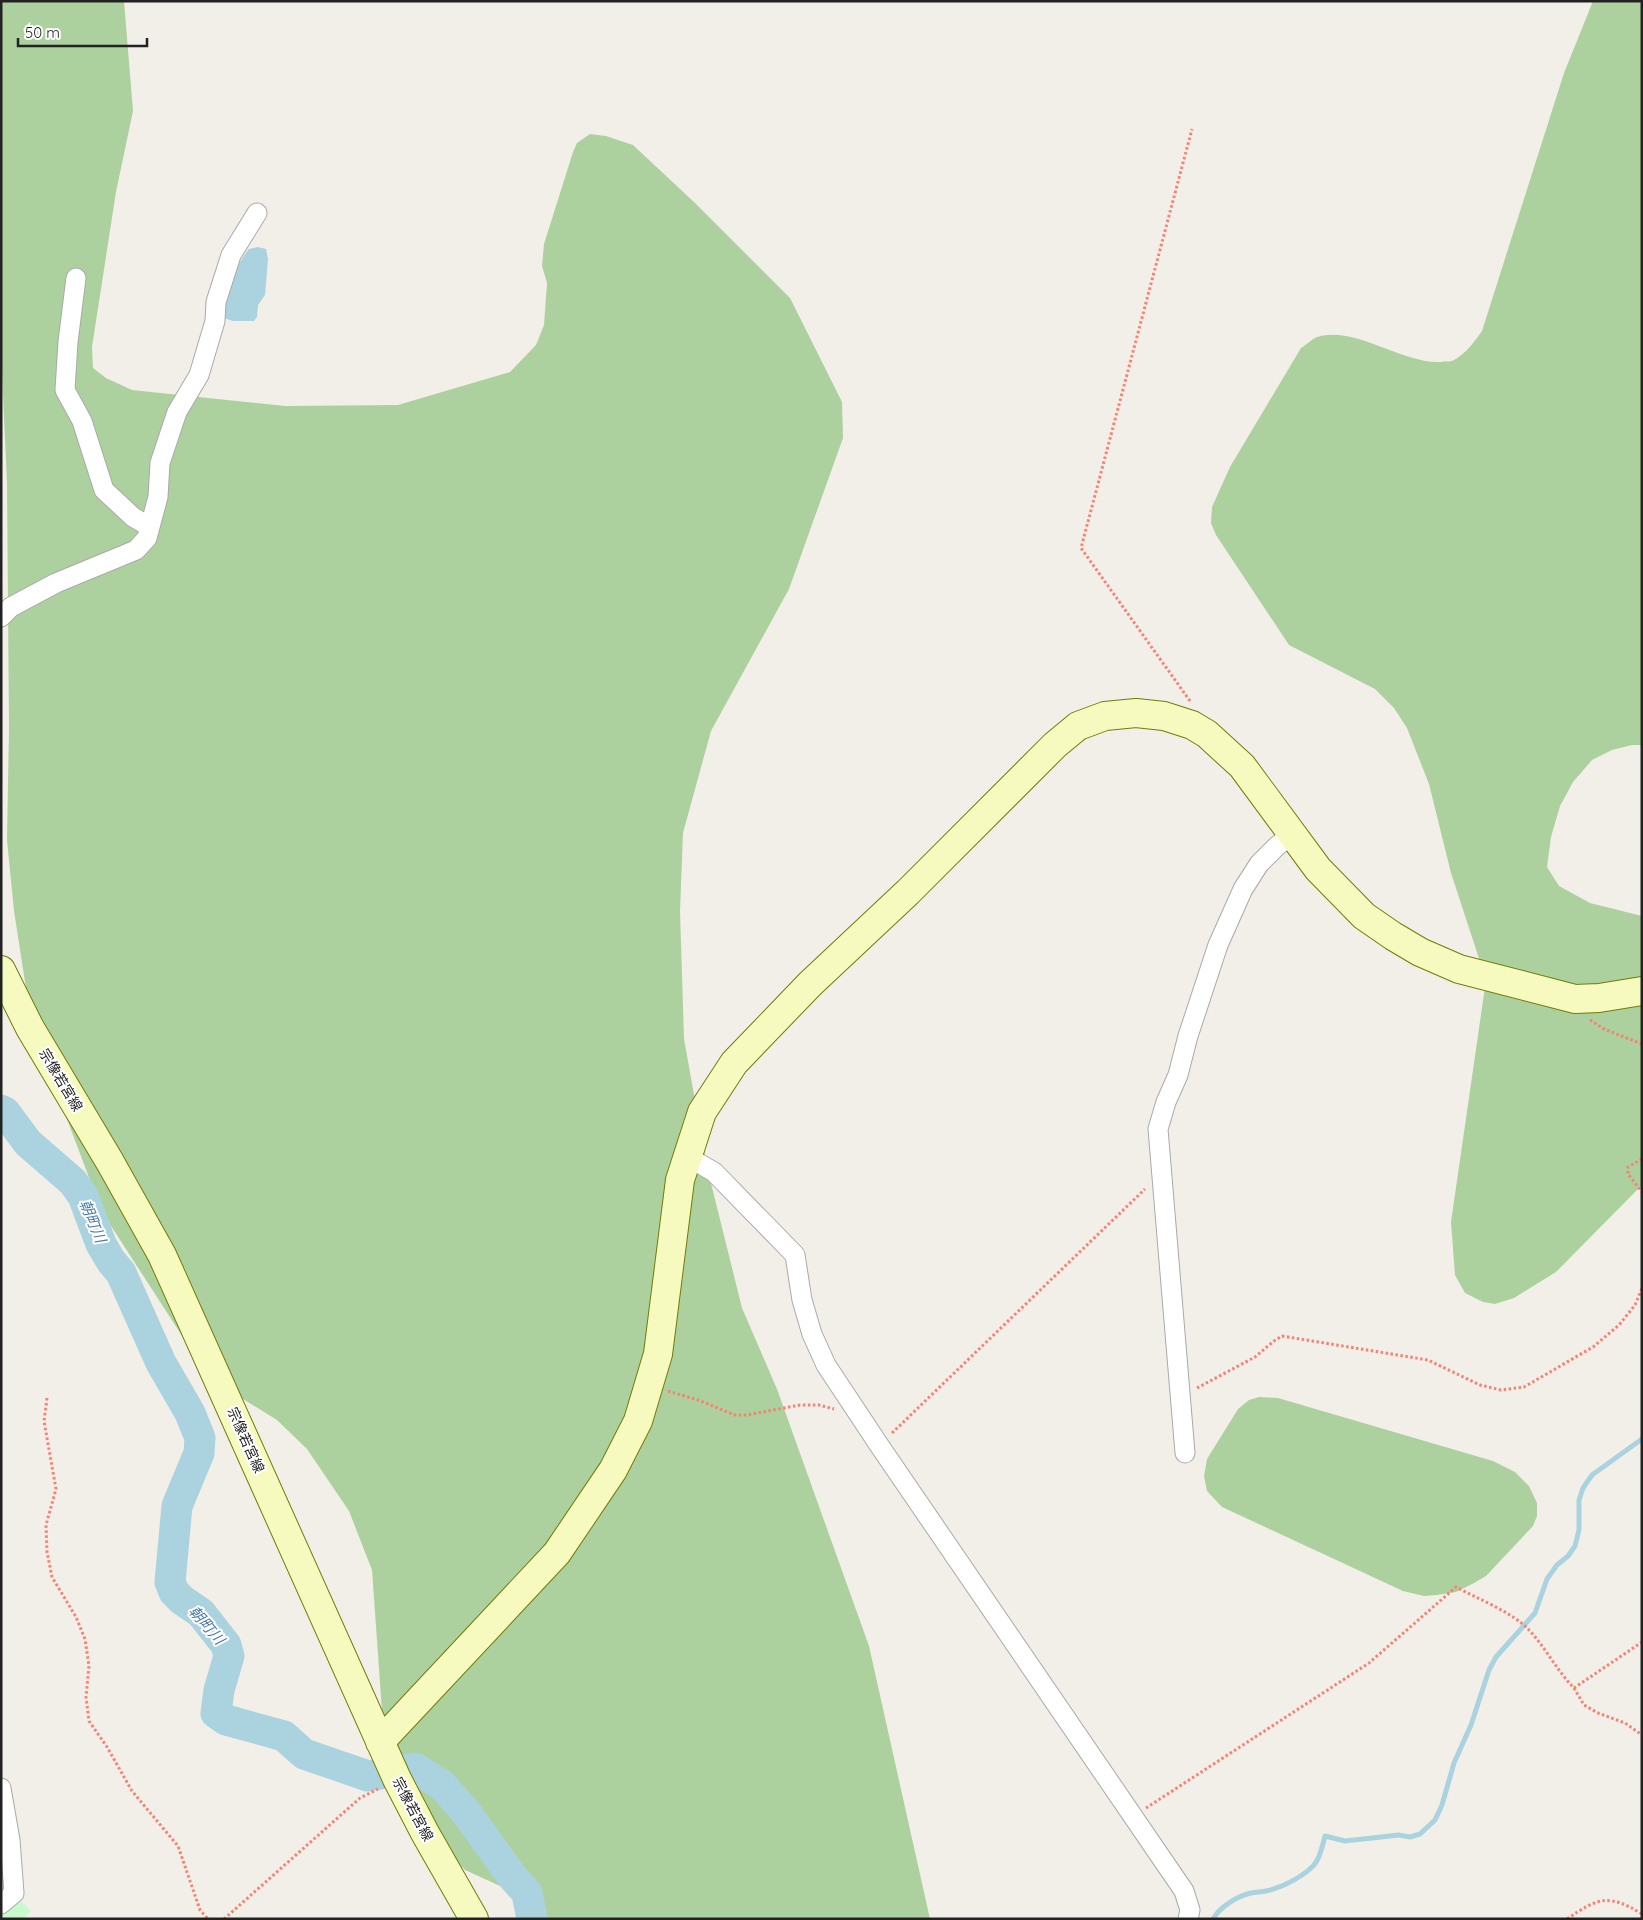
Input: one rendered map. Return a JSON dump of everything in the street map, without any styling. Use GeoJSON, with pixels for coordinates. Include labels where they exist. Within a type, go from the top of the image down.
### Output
{"type":"FeatureCollection","features":[{"type":"Feature","properties":{"kind":"street"},"geometry":{"type":"LineString","coordinates":[[1,617],[11,606],[56,583],[136,550],[147,538],[158,497],[160,463],[177,412],[199,375],[215,321],[216,302],[231,255],[256,213]]}},
{"type":"Feature","properties":{"kind":"street"},"geometry":{"type":"LineString","coordinates":[[76,278],[68,342],[65,390],[82,421],[104,490],[133,517],[150,527]]}},
{"type":"Feature","properties":{"kind":"street"},"geometry":{"type":"LineString","coordinates":[[380,1742],[557,1553],[613,1470],[638,1421],[658,1354],[680,1180],[702,1112],[734,1063],[810,984],[908,892],[1054,745],[1078,726],[1105,716],[1136,713],[1164,716],[1192,725],[1207,734],[1242,766],[1291,835],[1318,869],[1364,916],[1392,936],[1420,952],[1459,969],[1575,998],[1599,998],[1642,990]]}},
{"type":"Feature","properties":{"kind":"street"},"geometry":{"type":"LineString","coordinates":[[1185,1453],[1158,1129],[1166,1102],[1178,1075],[1188,1036],[1218,945],[1243,888],[1259,864],[1291,835]]}},
{"type":"Feature","properties":{"kind":"street","name":"宗像若宮線"},"geometry":{"type":"LineString","coordinates":[[1,970],[30,1028],[110,1162],[162,1255],[397,1780],[474,1919]]}},
{"type":"Feature","properties":{"kind":"street"},"geometry":{"type":"LineString","coordinates":[[688,1157],[714,1172],[794,1256],[802,1300],[812,1334],[826,1365],[1184,1891],[1190,1910],[1188,1919]]}},
{"type":"Feature","properties":{"kind":"street"},"geometry":{"type":"LineString","coordinates":[[1,1788],[14,1893],[1,1904]]}},
{"type":"Feature","properties":{"kind":"path"},"geometry":{"type":"LineString","coordinates":[[1192,129],[1080,548],[1194,707]]}},
{"type":"Feature","properties":{"kind":"path"},"geometry":{"type":"LineString","coordinates":[[1575,998],[1584,1016],[1604,1028],[1642,1044]]}},
{"type":"Feature","properties":{"kind":"path"},"geometry":{"type":"LineString","coordinates":[[1642,1159],[1628,1167],[1628,1174],[1642,1192]]}},
{"type":"Feature","properties":{"kind":"path"},"geometry":{"type":"LineString","coordinates":[[879,1445],[1161,1173]]}},
{"type":"Feature","properties":{"kind":"path"},"geometry":{"type":"LineString","coordinates":[[1181,1396],[1255,1357],[1282,1336],[1428,1360],[1480,1385],[1501,1390],[1524,1387],[1593,1347],[1619,1325],[1634,1305],[1642,1288]]}},
{"type":"Feature","properties":{"kind":"path"},"geometry":{"type":"LineString","coordinates":[[648,1385],[698,1400],[735,1415],[747,1415],[800,1405],[819,1405],[859,1415]]}},
{"type":"Feature","properties":{"kind":"path"},"geometry":{"type":"LineString","coordinates":[[47,1398],[44,1421],[56,1489],[46,1525],[47,1552],[52,1577],[76,1617],[85,1639],[89,1666],[86,1697],[89,1721],[107,1747],[132,1791],[178,1846],[200,1910],[208,1919]]}},
{"type":"Feature","properties":{"kind":"path"},"geometry":{"type":"LineString","coordinates":[[1133,1816],[1369,1663],[1456,1587],[1512,1616],[1529,1629],[1566,1680],[1574,1688],[1584,1706],[1598,1714],[1625,1723],[1642,1734]]}},
{"type":"Feature","properties":{"kind":"path"},"geometry":{"type":"LineString","coordinates":[[1574,1688],[1642,1642]]}},
{"type":"Feature","properties":{"kind":"path"},"geometry":{"type":"LineString","coordinates":[[224,1919],[360,1798],[397,1780]]}},
{"type":"Feature","properties":{"kind":"path"},"geometry":{"type":"LineString","coordinates":[[1567,1919],[1587,1905],[1599,1900],[1624,1903],[1642,1914]]}},
{"type":"Feature","properties":{"kind":"green space"},"geometry":{"type":"Polygon","coordinates":[[[1,1],[124,1],[133,111],[116,192],[92,347],[93,368],[106,378],[132,390],[285,406],[398,405],[510,372],[536,345],[544,325],[547,283],[542,266],[544,244],[573,152],[577,143],[590,134],[606,136],[633,145],[694,202],[790,298],[842,402],[843,438],[789,589],[711,731],[683,833],[680,911],[684,1039],[707,1167],[742,1308],[777,1389],[869,1646],[930,1919],[549,1919],[529,1899],[465,1870],[433,1835],[386,1768],[372,1570],[349,1511],[307,1449],[277,1420],[225,1388],[197,1359],[102,1212],[50,1074],[28,1001],[14,911],[7,840],[9,728],[7,484],[1,349],[1,1]]]}},
{"type":"Feature","properties":{"kind":"green space"},"geometry":{"type":"Polygon","coordinates":[[[1593,1],[1642,1],[1642,745],[1632,745],[1612,750],[1592,760],[1573,782],[1560,806],[1551,837],[1547,867],[1559,886],[1590,903],[1642,916],[1642,1185],[1556,1272],[1514,1298],[1495,1304],[1483,1302],[1465,1293],[1455,1275],[1451,1222],[1486,980],[1451,873],[1429,784],[1407,728],[1394,708],[1375,689],[1289,645],[1216,535],[1211,523],[1212,507],[1230,467],[1301,348],[1313,339],[1332,335],[1347,336],[1411,357],[1441,362],[1457,358],[1476,339],[1482,331],[1564,73],[1593,1]]]}},
{"type":"Feature","properties":{"kind":"green space"},"geometry":{"type":"Polygon","coordinates":[[[1259,1397],[1278,1398],[1493,1461],[1515,1472],[1529,1486],[1537,1503],[1537,1516],[1533,1526],[1486,1576],[1456,1592],[1424,1596],[1403,1591],[1222,1507],[1207,1491],[1204,1476],[1207,1459],[1238,1409],[1249,1400],[1259,1397]]]}},
{"type":"Feature","properties":{"kind":"green space"},"geometry":{"type":"Polygon","coordinates":[[[19,1899],[31,1911],[23,1919],[1,1919],[1,1914],[19,1899]]]}},
{"type":"Feature","properties":{"kind":"water"},"geometry":{"type":"Polygon","coordinates":[[[258,247],[266,249],[268,259],[265,295],[258,305],[257,317],[254,321],[233,321],[224,318],[227,291],[239,263],[249,249],[258,247]]]}},
{"type":"Feature","properties":{"kind":"waterway","name":"朝町川"},"geometry":{"type":"LineString","coordinates":[[1,1110],[5,1112],[28,1143],[73,1182],[83,1196],[101,1244],[121,1273],[161,1363],[190,1413],[200,1438],[199,1453],[177,1506],[170,1582],[174,1592],[201,1613],[226,1645],[229,1656],[219,1690],[216,1713],[226,1720],[284,1736],[304,1754],[368,1776],[415,1768],[442,1785],[465,1811],[511,1875],[527,1893],[532,1919]]}},
{"type":"Feature","properties":{"kind":"waterway"},"geometry":{"type":"LineString","coordinates":[[1213,1919],[1224,1906],[1235,1899],[1246,1894],[1278,1888],[1307,1872],[1319,1857],[1325,1836],[1345,1841],[1399,1835],[1410,1837],[1420,1834],[1435,1820],[1442,1805],[1454,1763],[1471,1725],[1489,1670],[1496,1657],[1535,1613],[1547,1579],[1575,1546],[1579,1530],[1579,1500],[1583,1488],[1592,1475],[1642,1439]]}}]}
